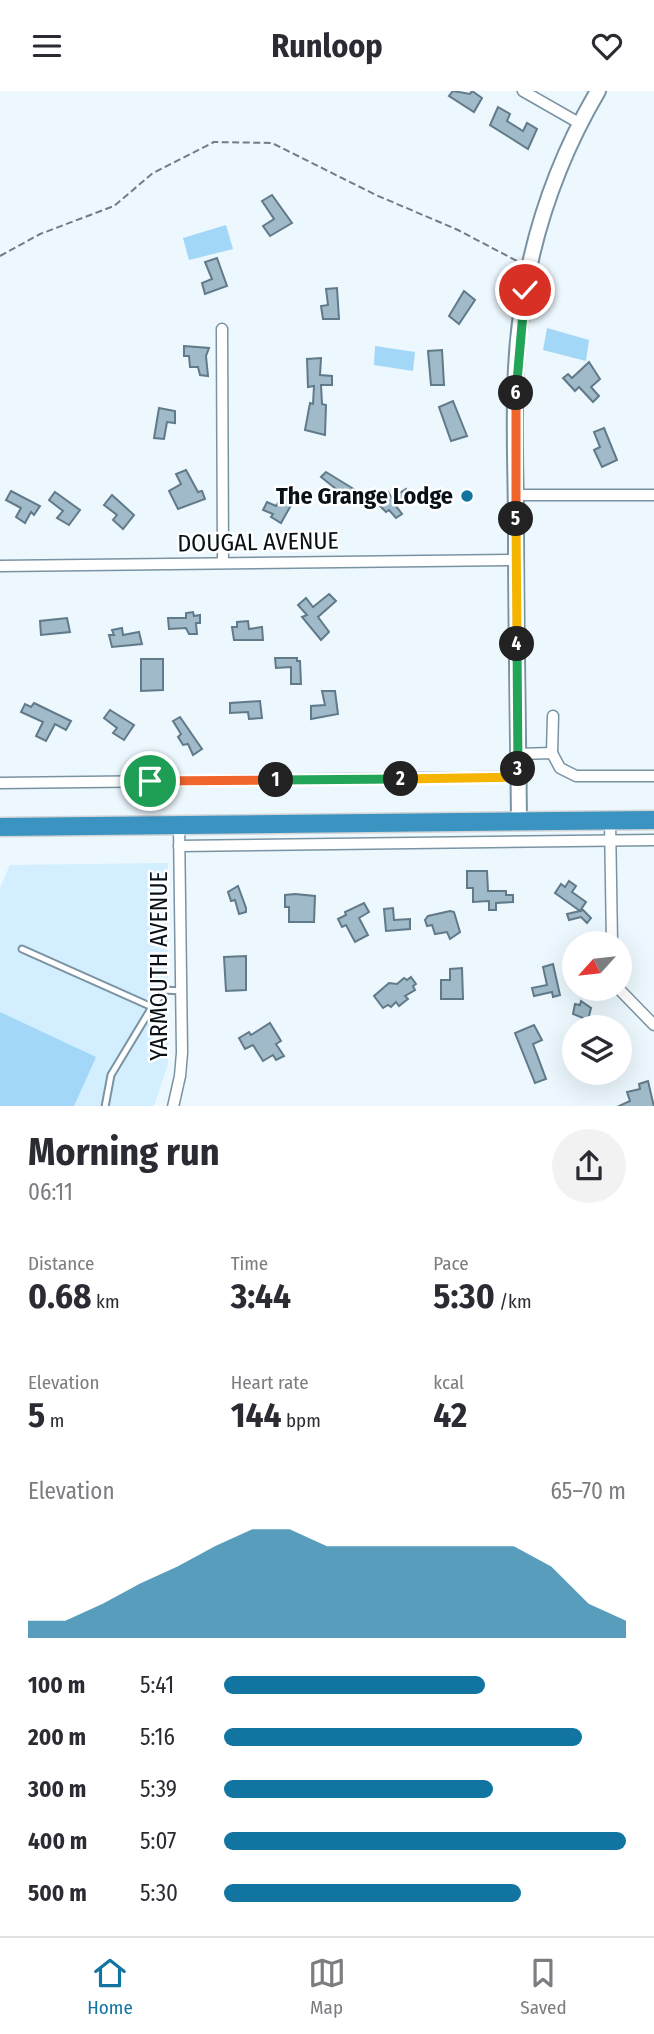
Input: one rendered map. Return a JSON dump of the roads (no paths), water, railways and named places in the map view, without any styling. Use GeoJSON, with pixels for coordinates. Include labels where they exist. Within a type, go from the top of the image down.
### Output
{"type":"FeatureCollection","features":[{"type":"Feature","properties":{"kind":"highway"},"geometry":{"type":"LineString","coordinates":[[0,827],[654,820]]}},
{"type":"Feature","properties":{"kind":"street"},"geometry":{"type":"LineString","coordinates":[[523,91],[579,123]]}},
{"type":"Feature","properties":{"kind":"street"},"geometry":{"type":"LineString","coordinates":[[519,820],[516,367],[529,268],[548,197],[579,123],[598,91]]}},
{"type":"Feature","properties":{"kind":"street"},"geometry":{"type":"LineString","coordinates":[[222,329],[223,563]]}},
{"type":"Feature","properties":{"kind":"street"},"geometry":{"type":"LineString","coordinates":[[516,495],[654,495]]}},
{"type":"Feature","properties":{"kind":"street","name":"DOUGAL AVENUE"},"geometry":{"type":"LineString","coordinates":[[0,566],[516,560]]}},
{"type":"Feature","properties":{"kind":"street"},"geometry":{"type":"LineString","coordinates":[[553,716],[552,753],[559,768],[569,774],[654,776]]}},
{"type":"Feature","properties":{"kind":"street"},"geometry":{"type":"LineString","coordinates":[[517,754],[552,753]]}},
{"type":"Feature","properties":{"kind":"street"},"geometry":{"type":"LineString","coordinates":[[0,783],[519,777]]}},
{"type":"Feature","properties":{"kind":"street"},"geometry":{"type":"LineString","coordinates":[[610,821],[612,931]]}},
{"type":"Feature","properties":{"kind":"street","name":"YARMOUTH AVENUE"},"geometry":{"type":"LineString","coordinates":[[173,1106],[180,1076],[179,825]]}},
{"type":"Feature","properties":{"kind":"street"},"geometry":{"type":"LineString","coordinates":[[179,846],[654,840]]}},
{"type":"Feature","properties":{"kind":"street"},"geometry":{"type":"LineString","coordinates":[[631,1001],[654,1025]]}},
{"type":"Feature","properties":{"kind":"lane"},"geometry":{"type":"LineString","coordinates":[[22,949],[152,1007]]}},
{"type":"Feature","properties":{"kind":"lane"},"geometry":{"type":"LineString","coordinates":[[105,1106],[111,1075],[152,1007],[165,990],[181,991]]}},
{"type":"Feature","properties":{"kind":"place","name":"The Grange Lodge"},"geometry":{"type":"Point","coordinates":[467,496]}}]}
